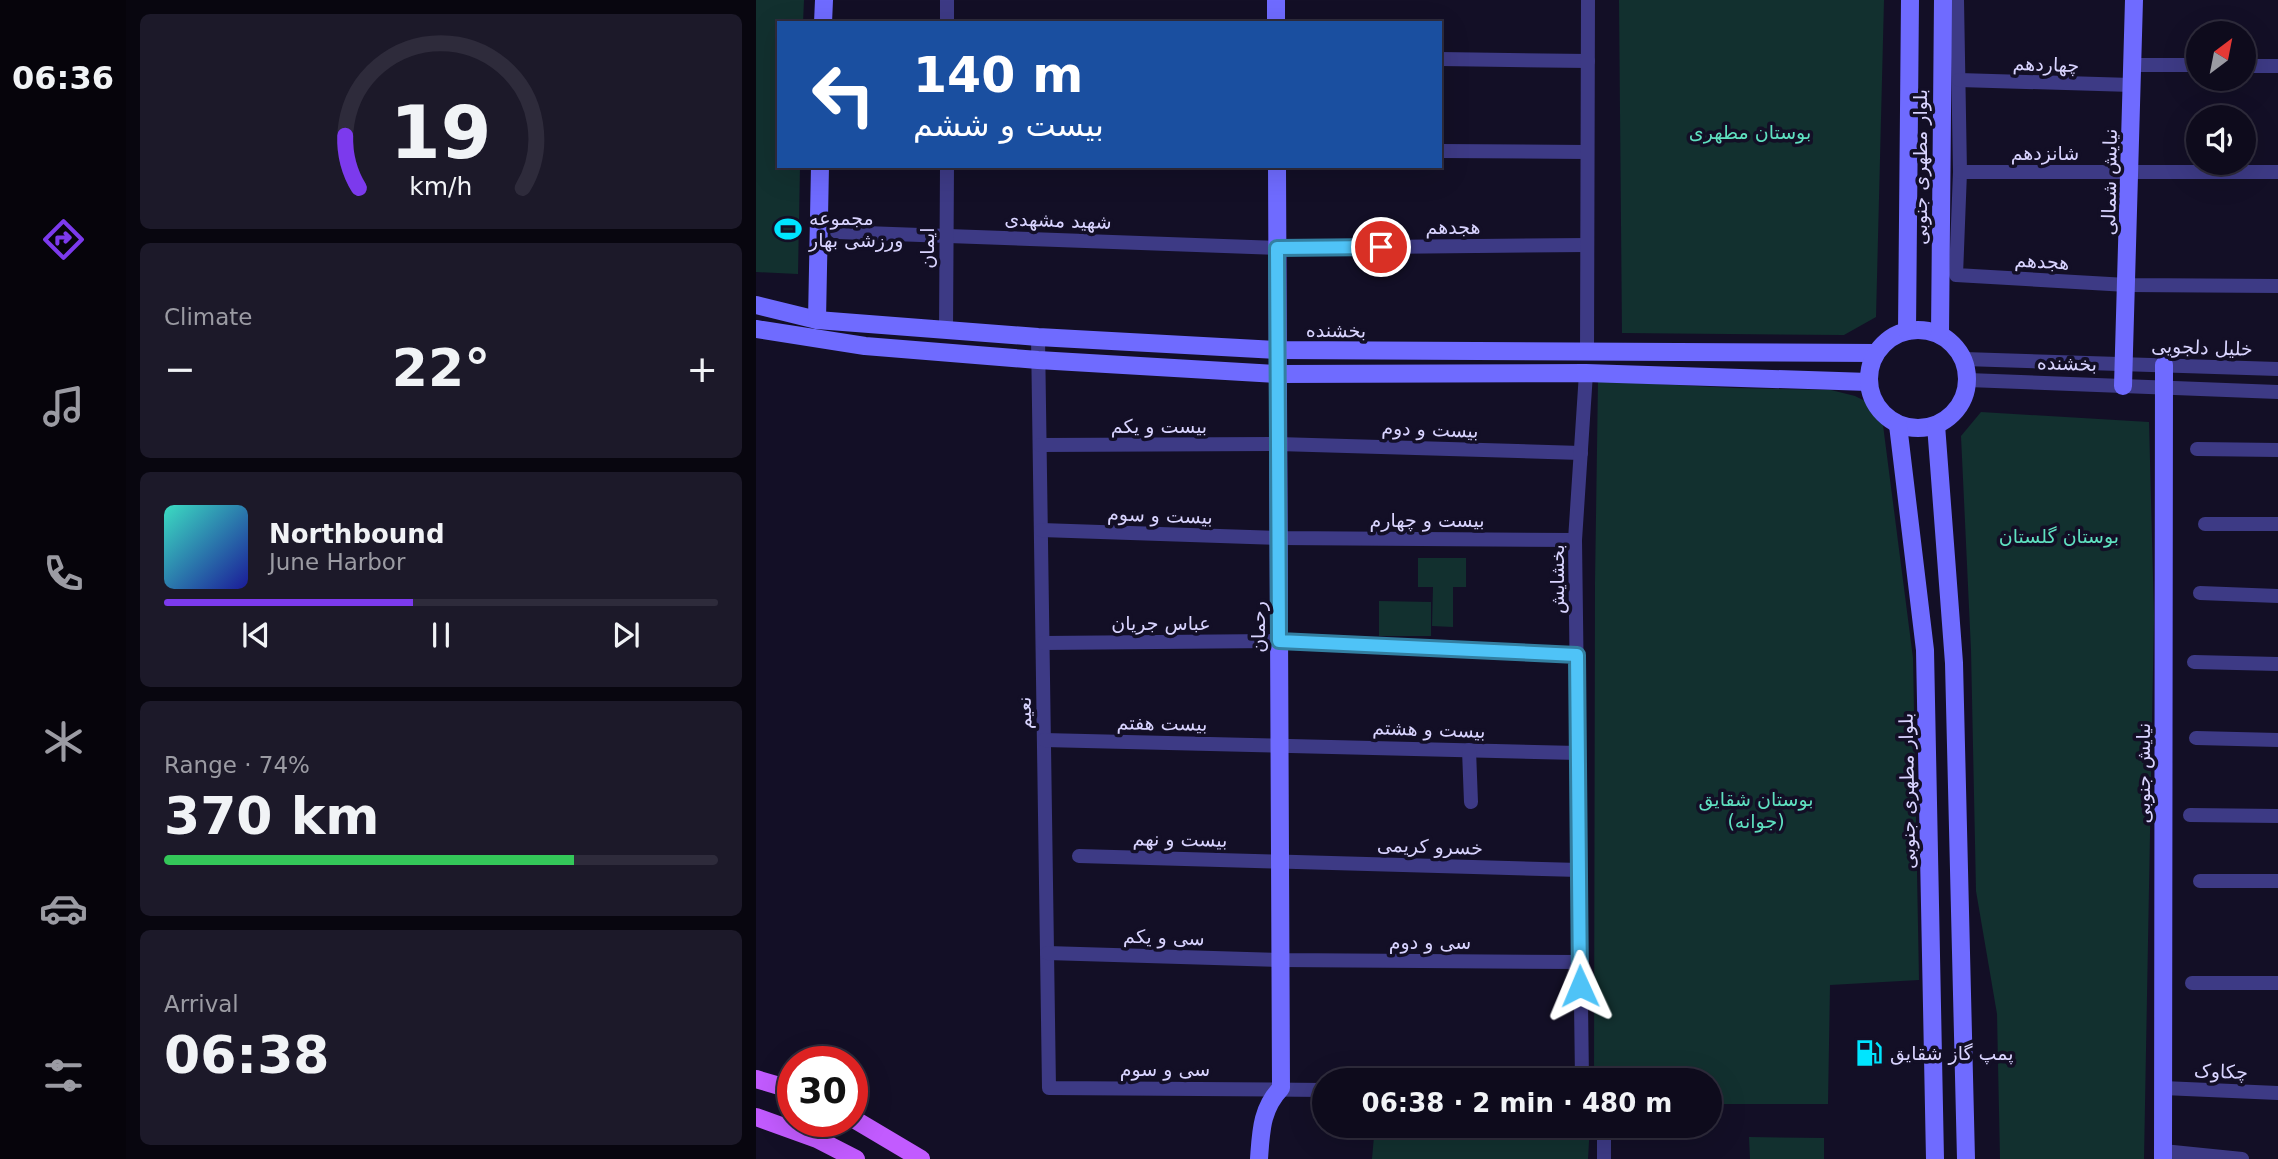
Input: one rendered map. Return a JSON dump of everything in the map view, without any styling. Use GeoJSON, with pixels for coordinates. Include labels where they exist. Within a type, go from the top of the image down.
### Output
{"type":"FeatureCollection","features":[{"type":"Feature","properties":{"kind":"main road"},"geometry":{"type":"LineString","coordinates":[[823,21],[824,0]]}},
{"type":"Feature","properties":{"kind":"main road"},"geometry":{"type":"LineString","coordinates":[[1276,0],[1276,21]]}},
{"type":"Feature","properties":{"kind":"main road","name":"بلوار مطهری جنوبی"},"geometry":{"type":"LineString","coordinates":[[1907,331],[1910,0]]}},
{"type":"Feature","properties":{"kind":"main road","name":"بلوار مطهری جنوبی"},"geometry":{"type":"LineString","coordinates":[[1940,334],[1943,0]]}},
{"type":"Feature","properties":{"kind":"main road","name":"نیایش شمالی"},"geometry":{"type":"LineString","coordinates":[[2123,386],[2134,0]]}},
{"type":"Feature","properties":{"kind":"main road"},"geometry":{"type":"LineString","coordinates":[[817,320],[820,168]]}},
{"type":"Feature","properties":{"kind":"main road","name":"رحمان"},"geometry":{"type":"LineString","coordinates":[[1277,168],[1281,1088]]}},
{"type":"Feature","properties":{"kind":"main road","name":"بخشنده"},"geometry":{"type":"LineString","coordinates":[[756,305],[817,320],[1038,337],[1278,350],[1876,353]]}},
{"type":"Feature","properties":{"kind":"main road"},"geometry":{"type":"LineString","coordinates":[[756,329],[865,346],[1038,360],[1278,374],[1586,373],[1868,382]]}},
{"type":"Feature","properties":{"kind":"main road"},"geometry":{"type":"LineString","coordinates":[[1924,330],[1940,334],[1950,341],[1964,359],[1968,380],[1966,391],[1956,412],[1936,425],[1914,429],[1898,425],[1881,412],[1873,401],[1868,382],[1876,353],[1884,343],[1907,331],[1924,330]]}},
{"type":"Feature","properties":{"kind":"main road","name":"نیایش جنوبی"},"geometry":{"type":"LineString","coordinates":[[2163,1155],[2164,365]]}},
{"type":"Feature","properties":{"kind":"main road","name":"بلوار مطهری جنوبی"},"geometry":{"type":"LineString","coordinates":[[1898,425],[1926,650],[1935,1159]]}},
{"type":"Feature","properties":{"kind":"main road"},"geometry":{"type":"LineString","coordinates":[[1936,425],[1954,663],[1966,1159]]}},
{"type":"Feature","properties":{"kind":"main road"},"geometry":{"type":"LineString","coordinates":[[756,1079],[777,1085]]}},
{"type":"Feature","properties":{"kind":"main road"},"geometry":{"type":"LineString","coordinates":[[1259,1159],[1264,1112],[1270,1099],[1281,1088]]}},
{"type":"Feature","properties":{"kind":"main road"},"geometry":{"type":"LineString","coordinates":[[756,1117],[817,1139],[854,1158]]}},
{"type":"Feature","properties":{"kind":"main road"},"geometry":{"type":"LineString","coordinates":[[868,1128],[921,1159]]}},
{"type":"Feature","properties":{"kind":"street"},"geometry":{"type":"LineString","coordinates":[[947,0],[947,21]]}},
{"type":"Feature","properties":{"kind":"street"},"geometry":{"type":"LineString","coordinates":[[1587,353],[1588,0]]}},
{"type":"Feature","properties":{"kind":"street"},"geometry":{"type":"LineString","coordinates":[[1957,0],[1960,172]]}},
{"type":"Feature","properties":{"kind":"street"},"geometry":{"type":"LineString","coordinates":[[1442,59],[1588,61]]}},
{"type":"Feature","properties":{"kind":"street"},"geometry":{"type":"LineString","coordinates":[[2133,65],[2186,65]]}},
{"type":"Feature","properties":{"kind":"street"},"geometry":{"type":"LineString","coordinates":[[2256,66],[2278,66]]}},
{"type":"Feature","properties":{"kind":"street","name":"چهاردهم"},"geometry":{"type":"LineString","coordinates":[[1959,80],[2132,85]]}},
{"type":"Feature","properties":{"kind":"street"},"geometry":{"type":"LineString","coordinates":[[1442,151],[1587,152]]}},
{"type":"Feature","properties":{"kind":"street","name":"ایمان"},"geometry":{"type":"LineString","coordinates":[[946,331],[947,168]]}},
{"type":"Feature","properties":{"kind":"street","name":"شانزدهم"},"geometry":{"type":"LineString","coordinates":[[1960,172],[2278,172]]}},
{"type":"Feature","properties":{"kind":"street","name":"هجدهم"},"geometry":{"type":"LineString","coordinates":[[1960,172],[1956,275],[2127,285],[2278,286]]}},
{"type":"Feature","properties":{"kind":"street","name":"شهید مشهدی"},"geometry":{"type":"LineString","coordinates":[[837,232],[1277,248]]}},
{"type":"Feature","properties":{"kind":"street","name":"هجدهم"},"geometry":{"type":"LineString","coordinates":[[1277,248],[1587,245]]}},
{"type":"Feature","properties":{"kind":"street","name":"نعیم"},"geometry":{"type":"LineString","coordinates":[[1038,337],[1049,1088]]}},
{"type":"Feature","properties":{"kind":"street","name":"بخشنده"},"geometry":{"type":"LineString","coordinates":[[1964,359],[2125,364]]}},
{"type":"Feature","properties":{"kind":"street","name":"خلیل دلجویی"},"geometry":{"type":"LineString","coordinates":[[2125,364],[2278,369]]}},
{"type":"Feature","properties":{"kind":"street","name":"بخشایش"},"geometry":{"type":"LineString","coordinates":[[1581,1068],[1576,540],[1586,373]]}},
{"type":"Feature","properties":{"kind":"street","name":"بخشنده"},"geometry":{"type":"LineString","coordinates":[[1968,380],[2165,388]]}},
{"type":"Feature","properties":{"kind":"street"},"geometry":{"type":"LineString","coordinates":[[2165,388],[2278,392]]}},
{"type":"Feature","properties":{"kind":"street","name":"بیست و یکم"},"geometry":{"type":"LineString","coordinates":[[1040,446],[1278,444]]}},
{"type":"Feature","properties":{"kind":"street","name":"بیست و دوم"},"geometry":{"type":"LineString","coordinates":[[1278,444],[1581,453]]}},
{"type":"Feature","properties":{"kind":"street"},"geometry":{"type":"LineString","coordinates":[[2197,449],[2278,450]]}},
{"type":"Feature","properties":{"kind":"street"},"geometry":{"type":"LineString","coordinates":[[2205,524],[2278,524]]}},
{"type":"Feature","properties":{"kind":"street","name":"بیست و سوم"},"geometry":{"type":"LineString","coordinates":[[1041,530],[1279,538]]}},
{"type":"Feature","properties":{"kind":"street","name":"بیست و چهارم"},"geometry":{"type":"LineString","coordinates":[[1279,538],[1576,540]]}},
{"type":"Feature","properties":{"kind":"street"},"geometry":{"type":"LineString","coordinates":[[2200,593],[2278,596]]}},
{"type":"Feature","properties":{"kind":"street","name":"عباس جریان"},"geometry":{"type":"LineString","coordinates":[[1043,643],[1279,641],[1577,655]]}},
{"type":"Feature","properties":{"kind":"street"},"geometry":{"type":"LineString","coordinates":[[2194,662],[2278,664]]}},
{"type":"Feature","properties":{"kind":"street"},"geometry":{"type":"LineString","coordinates":[[2196,738],[2278,740]]}},
{"type":"Feature","properties":{"kind":"street","name":"بیست هفتم"},"geometry":{"type":"LineString","coordinates":[[1044,740],[1279,744]]}},
{"type":"Feature","properties":{"kind":"street","name":"بیست و هشتم"},"geometry":{"type":"LineString","coordinates":[[1279,744],[1578,753]]}},
{"type":"Feature","properties":{"kind":"street"},"geometry":{"type":"LineString","coordinates":[[1469,750],[1471,802]]}},
{"type":"Feature","properties":{"kind":"street"},"geometry":{"type":"LineString","coordinates":[[2190,815],[2278,816]]}},
{"type":"Feature","properties":{"kind":"street","name":"بیست و نهم"},"geometry":{"type":"LineString","coordinates":[[1079,856],[1280,860]]}},
{"type":"Feature","properties":{"kind":"street","name":"خسرو کریمی"},"geometry":{"type":"LineString","coordinates":[[1280,860],[1578,870]]}},
{"type":"Feature","properties":{"kind":"street"},"geometry":{"type":"LineString","coordinates":[[2200,881],[2278,881]]}},
{"type":"Feature","properties":{"kind":"street","name":"سی و یکم"},"geometry":{"type":"LineString","coordinates":[[1047,953],[1280,960]]}},
{"type":"Feature","properties":{"kind":"street","name":"سی و دوم"},"geometry":{"type":"LineString","coordinates":[[1280,960],[1579,962]]}},
{"type":"Feature","properties":{"kind":"street"},"geometry":{"type":"LineString","coordinates":[[2192,983],[2278,983]]}},
{"type":"Feature","properties":{"kind":"street","name":"سی و سوم"},"geometry":{"type":"LineString","coordinates":[[1049,1088],[1312,1089]]}},
{"type":"Feature","properties":{"kind":"street","name":"چکاوک"},"geometry":{"type":"LineString","coordinates":[[2163,1088],[2278,1093]]}},
{"type":"Feature","properties":{"kind":"street"},"geometry":{"type":"LineString","coordinates":[[1604,1138],[1604,1159]]}},
{"type":"Feature","properties":{"kind":"street"},"geometry":{"type":"LineString","coordinates":[[2163,1155],[2242,1159]]}},
{"type":"Feature","properties":{"kind":"green space"},"geometry":{"type":"Polygon","coordinates":[[[756,0],[804,0],[803,21],[777,21],[777,168],[800,168],[798,274],[756,272],[756,0]]]}},
{"type":"Feature","properties":{"kind":"green space","name":"بوستان مطهری"},"geometry":{"type":"Polygon","coordinates":[[[1619,0],[1884,0],[1876,317],[1844,335],[1622,333],[1619,0]]]}},
{"type":"Feature","properties":{"kind":"green space","name":"بوستان شقایق (جوانه)"},"geometry":{"type":"Polygon","coordinates":[[[1598,381],[1831,390],[1865,401],[1883,425],[1913,658],[1919,980],[1830,985],[1828,1104],[1722,1104],[1722,1068],[1594,1068],[1598,381]]]}},
{"type":"Feature","properties":{"kind":"green space","name":"بوستان گلستان"},"geometry":{"type":"Polygon","coordinates":[[[1981,412],[2149,422],[2154,616],[2144,1159],[2000,1159],[1997,1014],[1976,891],[1971,650],[1961,436],[1981,412]]]}},
{"type":"Feature","properties":{"kind":"green space"},"geometry":{"type":"Polygon","coordinates":[[[1418,558],[1466,558],[1466,587],[1453,587],[1453,627],[1432,626],[1433,587],[1418,587],[1418,558]]]}},
{"type":"Feature","properties":{"kind":"green space"},"geometry":{"type":"Polygon","coordinates":[[[1379,601],[1431,602],[1431,636],[1379,636],[1379,601]]]}},
{"type":"Feature","properties":{"kind":"green space"},"geometry":{"type":"Polygon","coordinates":[[[1749,1137],[1824,1138],[1824,1159],[1750,1159],[1749,1137]]]}},
{"type":"Feature","properties":{"kind":"green space"},"geometry":{"type":"Polygon","coordinates":[[[1374,1138],[1589,1138],[1588,1159],[1372,1159],[1374,1138]]]}},
{"type":"Feature","properties":{"kind":"place","name":"مجموعه ورزشی بهار"},"geometry":{"type":"Point","coordinates":[788,229]}},
{"type":"Feature","properties":{"kind":"place","name":"پمپ گاز شقایق"},"geometry":{"type":"Point","coordinates":[1869,1053]}},
{"type":"Feature","properties":{"kind":"route"},"geometry":{"type":"LineString","coordinates":[[1381,247],[1277,248],[1279,641],[1577,655],[1580,986]]}}]}
